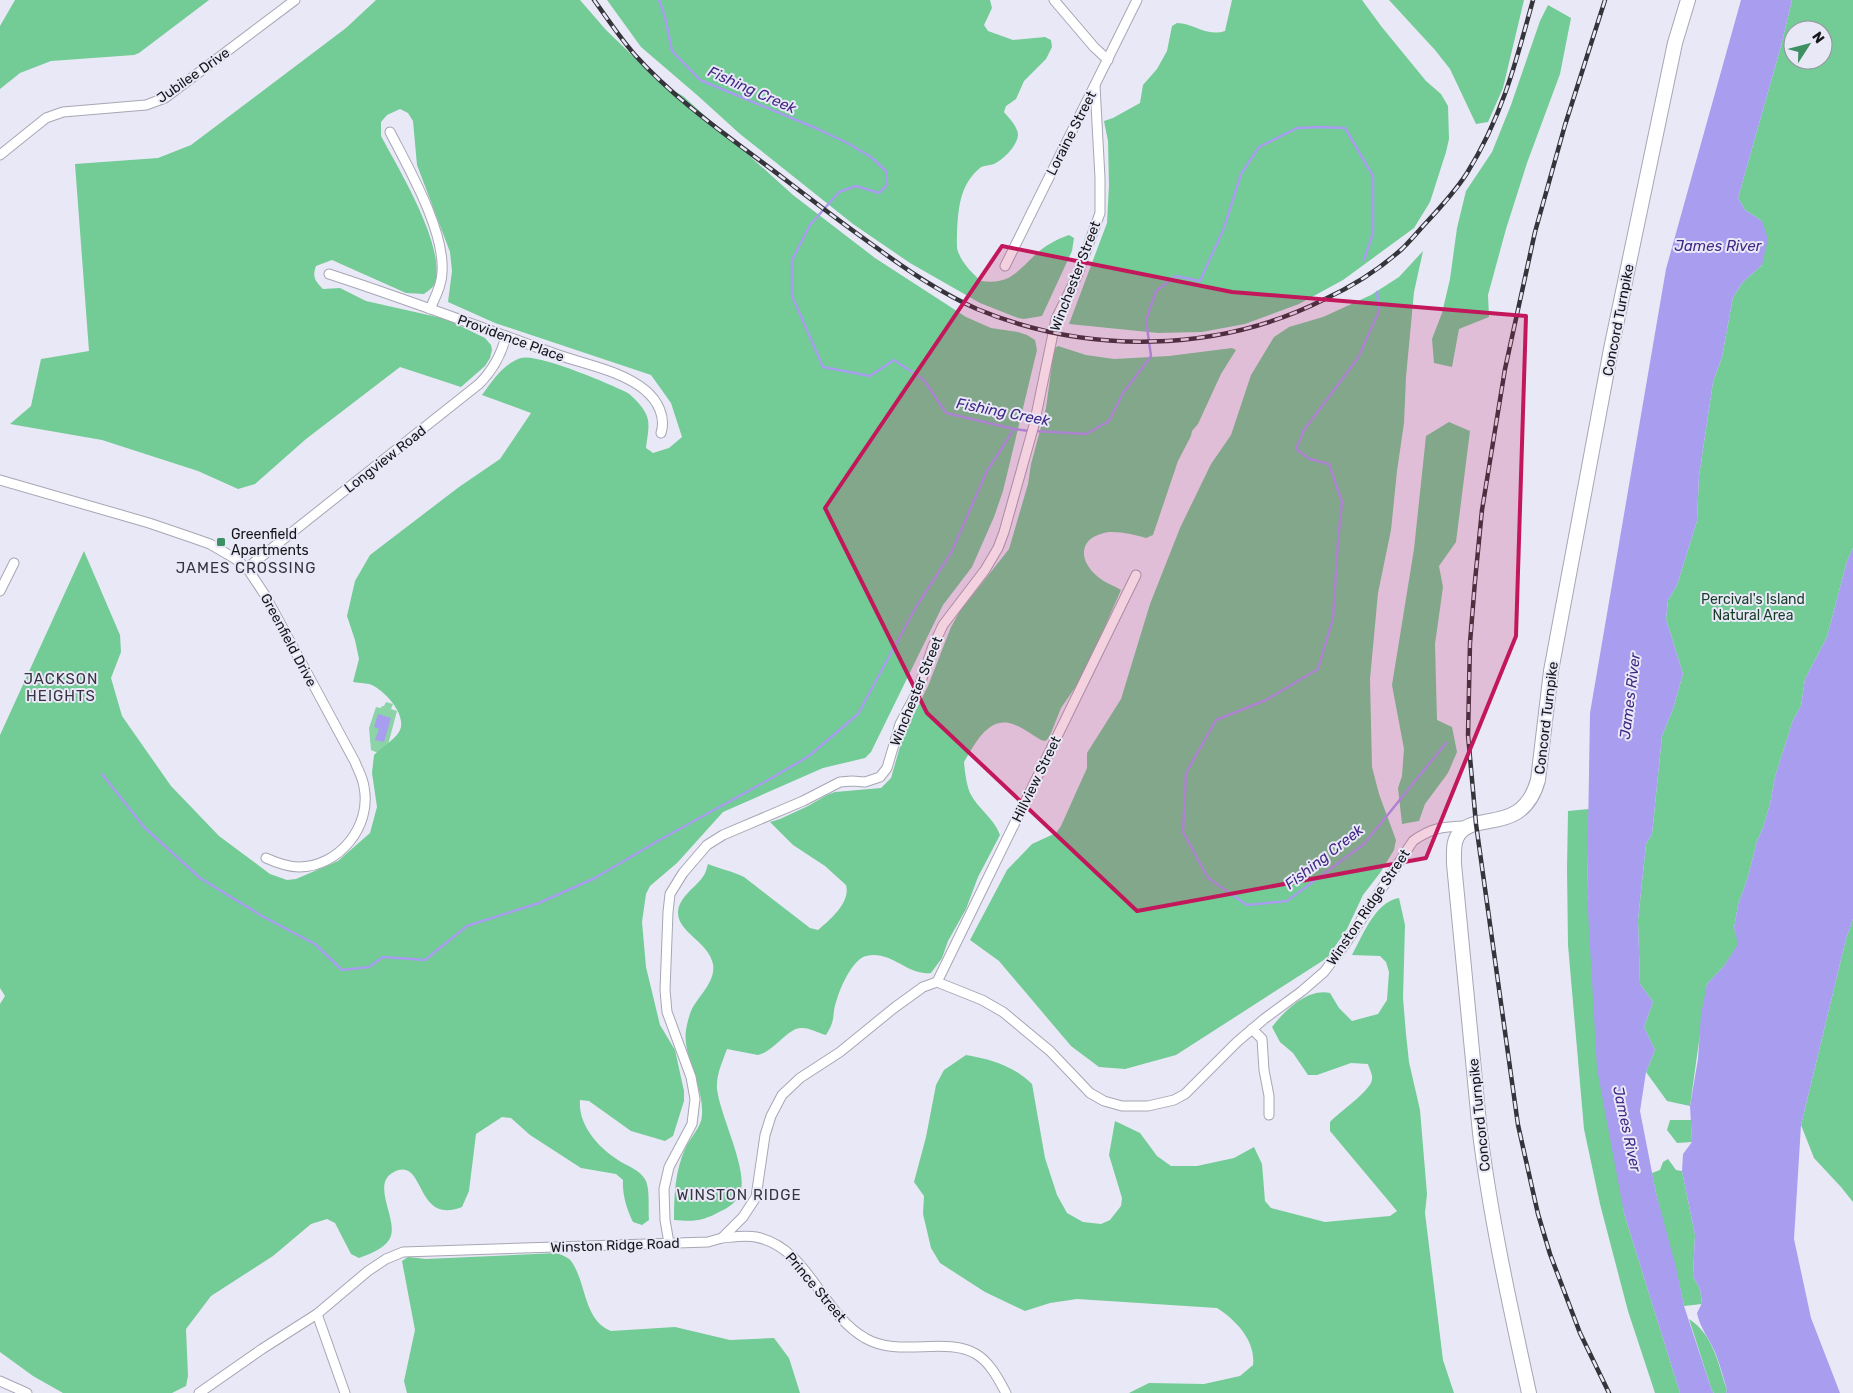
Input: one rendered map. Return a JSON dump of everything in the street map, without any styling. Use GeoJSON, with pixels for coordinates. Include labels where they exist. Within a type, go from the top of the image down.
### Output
{"type":"FeatureCollection","features":[{"type":"Feature","properties":{"kind":"street","name":"Jubilee Drive"},"geometry":{"type":"LineString","coordinates":[[0,155],[46,118],[63,112],[146,105],[165,98],[295,0]]}},
{"type":"Feature","properties":{"kind":"street"},"geometry":{"type":"LineString","coordinates":[[1054,0],[1094,47],[1108,60]]}},
{"type":"Feature","properties":{"kind":"street","name":"Loraine Street"},"geometry":{"type":"LineString","coordinates":[[1005,266],[1137,0]]}},
{"type":"Feature","properties":{"kind":"street","name":"Concord Turnpike"},"geometry":{"type":"LineString","coordinates":[[1529,1393],[1492,1221],[1480,1133],[1454,864],[1455,839],[1466,826],[1513,815],[1528,804],[1534,794],[1538,780],[1551,671],[1611,349],[1675,43],[1688,0]]}},
{"type":"Feature","properties":{"kind":"street","name":"Winchester Street"},"geometry":{"type":"LineString","coordinates":[[670,1243],[665,1220],[664,1188],[669,1167],[692,1124],[695,1099],[691,1077],[667,1012],[665,990],[670,894],[683,873],[707,845],[723,835],[840,782],[865,782],[872,780],[880,776],[887,768],[900,724],[918,690],[933,646],[943,625],[984,570],[998,548],[1004,532],[1034,425],[1056,318],[1077,276],[1100,212],[1095,86]]}},
{"type":"Feature","properties":{"kind":"street"},"geometry":{"type":"LineString","coordinates":[[390,132],[420,190],[434,225],[441,252],[442,274],[440,285],[430,309]]}},
{"type":"Feature","properties":{"kind":"street","name":"Providence Place"},"geometry":{"type":"LineString","coordinates":[[329,274],[603,369],[632,382],[645,390],[658,407],[664,419],[661,433]]}},
{"type":"Feature","properties":{"kind":"street","name":"Longview Road"},"geometry":{"type":"LineString","coordinates":[[247,568],[478,384],[494,367],[500,356],[506,336]]}},
{"type":"Feature","properties":{"kind":"street","name":"Greenfield Drive"},"geometry":{"type":"LineString","coordinates":[[0,480],[194,538],[226,553],[247,568],[265,595],[355,762],[364,786],[365,796],[364,810],[358,830],[349,844],[332,858],[300,867],[281,865],[266,858]]}},
{"type":"Feature","properties":{"kind":"street"},"geometry":{"type":"LineString","coordinates":[[0,591],[14,563]]}},
{"type":"Feature","properties":{"kind":"street","name":"Hillview Street"},"geometry":{"type":"LineString","coordinates":[[937,982],[1136,575]]}},
{"type":"Feature","properties":{"kind":"street","name":"Winston Ridge Street"},"geometry":{"type":"LineString","coordinates":[[937,982],[982,1000],[1003,1012],[1050,1051],[1090,1093],[1104,1101],[1122,1106],[1148,1106],[1174,1100],[1185,1094],[1252,1029],[1324,972],[1346,943],[1413,841],[1424,833],[1438,828],[1466,826]]}},
{"type":"Feature","properties":{"kind":"street"},"geometry":{"type":"LineString","coordinates":[[722,1238],[744,1218],[756,1197],[765,1135],[771,1116],[782,1095],[800,1078],[840,1052],[901,1002],[922,987],[937,982]]}},
{"type":"Feature","properties":{"kind":"street"},"geometry":{"type":"LineString","coordinates":[[1252,1029],[1262,1039],[1264,1070],[1270,1096],[1269,1115]]}},
{"type":"Feature","properties":{"kind":"street","name":"Prince Street"},"geometry":{"type":"LineString","coordinates":[[722,1238],[754,1237],[772,1242],[785,1249],[804,1270],[837,1315],[864,1338],[886,1346],[962,1349],[976,1354],[987,1364],[1006,1393]]}},
{"type":"Feature","properties":{"kind":"street","name":"Winston Ridge Road"},"geometry":{"type":"LineString","coordinates":[[200,1393],[262,1349],[317,1314],[368,1271],[386,1259],[403,1252],[708,1242],[722,1238]]}},
{"type":"Feature","properties":{"kind":"street"},"geometry":{"type":"LineString","coordinates":[[317,1314],[345,1393]]}},
{"type":"Feature","properties":{"kind":"street"},"geometry":{"type":"LineString","coordinates":[[0,1381],[27,1393]]}},
{"type":"Feature","properties":{"kind":"highlighted area"},"geometry":{"type":"Polygon","coordinates":[[[1002,246],[1232,292],[1526,316],[1516,636],[1426,858],[1137,911],[927,713],[825,508],[1002,246]]]}},
{"type":"Feature","properties":{"kind":"green space"},"geometry":{"type":"Polygon","coordinates":[[[15,0],[209,0],[139,53],[134,55],[51,61],[20,73],[0,89],[0,26],[15,0]]]}},
{"type":"Feature","properties":{"kind":"green space"},"geometry":{"type":"Polygon","coordinates":[[[376,0],[580,0],[606,30],[662,84],[683,96],[793,195],[875,258],[966,317],[991,328],[1027,335],[1035,340],[1037,350],[1003,491],[994,517],[972,567],[943,605],[871,752],[865,758],[823,768],[723,812],[677,863],[650,886],[646,894],[642,922],[646,967],[660,1025],[675,1050],[684,1091],[684,1101],[673,1136],[665,1141],[631,1131],[589,1101],[580,1100],[580,1109],[586,1127],[603,1149],[637,1171],[646,1181],[649,1220],[642,1225],[633,1222],[625,1202],[623,1180],[616,1174],[581,1168],[530,1135],[511,1118],[502,1117],[476,1134],[469,1191],[462,1207],[447,1210],[436,1207],[428,1200],[411,1173],[404,1170],[394,1172],[387,1178],[384,1185],[392,1232],[389,1240],[379,1249],[359,1258],[351,1254],[335,1223],[327,1219],[311,1224],[273,1256],[211,1296],[186,1329],[188,1376],[186,1386],[172,1393],[63,1393],[33,1376],[0,1352],[0,1004],[5,996],[0,988],[0,735],[84,551],[120,635],[121,652],[111,678],[122,716],[171,786],[219,836],[270,874],[287,880],[296,879],[338,861],[370,833],[377,807],[372,773],[374,755],[397,735],[401,726],[398,711],[381,691],[369,684],[353,682],[359,659],[347,616],[355,581],[370,555],[459,487],[500,459],[531,413],[482,395],[499,373],[509,364],[521,358],[557,364],[617,388],[634,398],[646,414],[648,431],[646,448],[653,453],[669,448],[682,437],[671,403],[651,375],[495,323],[448,302],[452,271],[450,252],[417,165],[413,121],[408,113],[400,109],[387,115],[381,122],[381,136],[419,208],[427,229],[434,249],[437,267],[434,285],[424,294],[406,293],[332,260],[316,266],[314,276],[323,289],[340,288],[366,301],[446,319],[485,338],[491,345],[490,358],[485,366],[461,387],[400,367],[306,439],[255,484],[238,489],[198,471],[102,440],[10,424],[31,406],[41,359],[89,351],[75,164],[158,158],[191,145],[346,28],[376,0]]]}},
{"type":"Feature","properties":{"kind":"green space"},"geometry":{"type":"Polygon","coordinates":[[[607,0],[990,0],[992,8],[984,25],[988,31],[1013,40],[1045,37],[1051,40],[1052,47],[1046,59],[1024,81],[1016,99],[1006,106],[1004,112],[1018,132],[1015,143],[1006,156],[998,162],[980,168],[973,175],[964,190],[959,208],[957,235],[957,250],[966,265],[981,281],[991,282],[1012,276],[1039,252],[1055,241],[1069,235],[1074,238],[1072,251],[1042,316],[1018,318],[980,303],[910,263],[853,224],[740,134],[641,47],[607,0]]]}},
{"type":"Feature","properties":{"kind":"green space"},"geometry":{"type":"Polygon","coordinates":[[[1232,0],[1362,0],[1426,81],[1441,94],[1448,106],[1449,139],[1430,202],[1414,228],[1343,280],[1299,304],[1245,324],[1202,332],[1158,333],[1069,324],[1107,223],[1109,185],[1108,141],[1104,121],[1140,103],[1143,85],[1157,69],[1167,51],[1172,26],[1177,23],[1211,32],[1225,31],[1232,0]]]}},
{"type":"Feature","properties":{"kind":"green space"},"geometry":{"type":"Polygon","coordinates":[[[1389,0],[1524,0],[1503,88],[1488,122],[1476,124],[1450,69],[1389,0]]]}},
{"type":"Feature","properties":{"kind":"green space","name":"Percival's Island Natural Area"},"geometry":{"type":"Polygon","coordinates":[[[1792,0],[1853,0],[1853,548],[1847,561],[1827,637],[1805,679],[1801,706],[1793,720],[1775,777],[1763,828],[1757,841],[1748,877],[1738,905],[1734,928],[1739,944],[1724,966],[1707,984],[1690,1106],[1667,1101],[1646,1072],[1655,1050],[1644,1027],[1653,1002],[1640,984],[1638,920],[1646,844],[1652,834],[1662,736],[1673,709],[1683,674],[1666,619],[1668,600],[1677,585],[1697,521],[1699,476],[1713,382],[1722,357],[1733,297],[1743,282],[1762,265],[1762,221],[1745,210],[1738,198],[1783,38],[1783,70],[1833,70],[1833,20],[1787,20],[1792,0]]]}},
{"type":"Feature","properties":{"kind":"green space"},"geometry":{"type":"Polygon","coordinates":[[[1548,5],[1571,18],[1560,74],[1527,163],[1506,229],[1488,295],[1489,317],[1459,329],[1452,367],[1434,363],[1432,339],[1442,313],[1450,279],[1457,228],[1466,191],[1492,152],[1511,105],[1540,21],[1548,5]]]}},
{"type":"Feature","properties":{"kind":"green space"},"geometry":{"type":"Polygon","coordinates":[[[1423,251],[1414,292],[1406,377],[1404,423],[1391,530],[1378,593],[1370,679],[1372,767],[1379,794],[1396,840],[1394,850],[1380,873],[1363,895],[1347,929],[1327,958],[1176,1055],[1125,1069],[1099,1067],[1071,1046],[999,961],[970,940],[1007,870],[1032,844],[1056,833],[1061,826],[1087,768],[1087,753],[1121,699],[1150,604],[1180,528],[1211,464],[1231,435],[1251,375],[1274,337],[1289,327],[1323,317],[1371,295],[1399,277],[1423,251]]]}},
{"type":"Feature","properties":{"kind":"green space"},"geometry":{"type":"Polygon","coordinates":[[[1058,346],[1086,355],[1114,359],[1169,356],[1232,348],[1236,350],[1221,374],[1198,424],[1192,431],[1178,461],[1153,535],[1146,538],[1125,533],[1108,532],[1095,536],[1086,545],[1084,557],[1091,570],[1102,580],[1121,590],[1083,676],[1061,708],[1049,738],[1045,741],[1041,740],[1017,726],[1001,723],[987,729],[964,762],[970,793],[994,824],[1000,835],[978,877],[966,909],[948,941],[942,958],[931,973],[922,973],[884,957],[875,955],[861,958],[852,967],[845,980],[835,1004],[832,1024],[826,1035],[802,1028],[792,1031],[770,1049],[758,1055],[727,1049],[718,1074],[717,1089],[741,1171],[742,1183],[740,1193],[730,1206],[709,1217],[693,1221],[674,1220],[675,1192],[679,1166],[685,1149],[700,1123],[702,1115],[700,1093],[687,1050],[686,1030],[691,1011],[709,983],[713,971],[713,964],[706,949],[682,925],[679,919],[678,912],[681,901],[704,875],[708,864],[744,877],[810,928],[818,930],[843,904],[847,891],[846,885],[825,866],[793,845],[770,822],[835,792],[881,788],[891,778],[903,736],[928,686],[951,627],[960,611],[1009,549],[1028,484],[1031,464],[1046,408],[1054,349],[1058,346]]]}},
{"type":"Feature","properties":{"kind":"green space"},"geometry":{"type":"Polygon","coordinates":[[[1449,422],[1470,431],[1456,542],[1439,566],[1443,587],[1435,644],[1437,720],[1452,727],[1457,752],[1448,773],[1425,804],[1419,821],[1402,824],[1398,788],[1402,776],[1404,749],[1392,685],[1414,549],[1426,436],[1449,422]]]}},
{"type":"Feature","properties":{"kind":"green space"},"geometry":{"type":"Polygon","coordinates":[[[386,702],[393,704],[391,709],[397,711],[385,756],[371,750],[369,728],[376,707],[381,708],[386,702]]]}},
{"type":"Feature","properties":{"kind":"green space"},"geometry":{"type":"Polygon","coordinates":[[[1589,809],[1587,893],[1624,1213],[1680,1393],[1655,1393],[1628,1311],[1600,1204],[1584,1129],[1568,945],[1567,869],[1568,811],[1589,809]]]}},
{"type":"Feature","properties":{"kind":"green space"},"geometry":{"type":"Polygon","coordinates":[[[1399,898],[1405,925],[1403,998],[1409,1062],[1420,1110],[1427,1194],[1425,1213],[1443,1360],[1454,1393],[1129,1393],[1149,1383],[1204,1384],[1240,1376],[1253,1365],[1253,1356],[1248,1340],[1238,1325],[1217,1308],[1077,1299],[1050,1303],[1025,1311],[985,1292],[940,1263],[931,1248],[923,1214],[924,1196],[914,1182],[926,1137],[936,1085],[944,1070],[966,1055],[1001,1064],[1017,1072],[1032,1084],[1045,1158],[1057,1195],[1067,1213],[1083,1222],[1101,1224],[1110,1220],[1121,1206],[1122,1198],[1109,1155],[1115,1121],[1140,1133],[1157,1156],[1171,1166],[1197,1166],[1234,1158],[1254,1147],[1262,1164],[1265,1201],[1271,1208],[1325,1222],[1390,1216],[1397,1211],[1330,1131],[1330,1122],[1371,1084],[1372,1076],[1368,1064],[1351,1063],[1317,1075],[1308,1075],[1293,1053],[1280,1042],[1272,1027],[1290,1007],[1305,997],[1322,992],[1330,993],[1339,1008],[1352,1021],[1378,1014],[1387,1000],[1389,972],[1386,962],[1380,956],[1352,955],[1365,929],[1376,913],[1383,906],[1399,898]]]}},
{"type":"Feature","properties":{"kind":"green space"},"geometry":{"type":"Polygon","coordinates":[[[1853,919],[1853,1202],[1814,1158],[1801,1125],[1846,939],[1853,919]]]}},
{"type":"Feature","properties":{"kind":"green space"},"geometry":{"type":"Polygon","coordinates":[[[1670,1120],[1691,1120],[1692,1142],[1677,1143],[1667,1130],[1670,1120]]]}},
{"type":"Feature","properties":{"kind":"green space"},"geometry":{"type":"Polygon","coordinates":[[[1668,1159],[1676,1170],[1682,1171],[1695,1235],[1693,1276],[1700,1289],[1702,1304],[1684,1306],[1659,1206],[1652,1173],[1660,1170],[1663,1162],[1668,1159]]]}},
{"type":"Feature","properties":{"kind":"green space"},"geometry":{"type":"Polygon","coordinates":[[[557,1253],[571,1261],[580,1280],[590,1310],[602,1326],[611,1331],[675,1327],[730,1340],[774,1338],[789,1358],[800,1393],[407,1393],[404,1381],[415,1330],[402,1261],[408,1257],[426,1259],[557,1253]]]}},
{"type":"Feature","properties":{"kind":"green space"},"geometry":{"type":"Polygon","coordinates":[[[1689,1319],[1704,1333],[1710,1342],[1721,1370],[1727,1390],[1726,1393],[1714,1393],[1712,1391],[1689,1319]]]}},
{"type":"Feature","properties":{"kind":"water","name":"James River"},"geometry":{"type":"Polygon","coordinates":[[[1741,0],[1792,0],[1787,20],[1783,20],[1781,46],[1738,198],[1745,210],[1762,221],[1768,239],[1762,265],[1743,282],[1733,297],[1722,357],[1713,382],[1699,476],[1697,521],[1677,585],[1668,600],[1666,619],[1683,674],[1673,709],[1662,736],[1652,834],[1646,844],[1638,920],[1640,984],[1653,1002],[1644,1027],[1655,1050],[1646,1072],[1640,1111],[1656,1193],[1676,1267],[1684,1306],[1714,1393],[1680,1393],[1624,1213],[1597,1069],[1587,893],[1590,713],[1666,269],[1741,0]]]}},
{"type":"Feature","properties":{"kind":"water","name":"James River"},"geometry":{"type":"Polygon","coordinates":[[[1853,548],[1853,919],[1846,939],[1801,1125],[1794,1239],[1811,1318],[1840,1393],[1726,1393],[1727,1390],[1717,1357],[1697,1313],[1702,1303],[1700,1289],[1693,1276],[1695,1235],[1682,1171],[1683,1154],[1692,1142],[1690,1106],[1698,1059],[1701,1014],[1707,984],[1724,966],[1738,944],[1734,928],[1738,905],[1770,804],[1775,777],[1793,720],[1801,706],[1805,679],[1827,637],[1847,561],[1853,548]]]}},
{"type":"Feature","properties":{"kind":"water"},"geometry":{"type":"Polygon","coordinates":[[[378,714],[391,718],[384,742],[375,740],[379,729],[374,727],[378,714]]]}},
{"type":"Feature","properties":{"kind":"waterway","name":"Fishing Creek"},"geometry":{"type":"LineString","coordinates":[[659,0],[665,17],[672,51],[700,80],[818,129],[851,145],[871,157],[886,171],[887,185],[879,193],[856,186],[839,192],[810,225],[792,260],[792,296],[823,367],[870,376],[894,360],[924,380],[946,413],[1029,431]]}},
{"type":"Feature","properties":{"kind":"waterway","name":"Fishing Creek"},"geometry":{"type":"LineString","coordinates":[[1035,431],[1086,434],[1109,421],[1123,393],[1151,356],[1146,320],[1156,291],[1176,276],[1200,281],[1224,228],[1241,174],[1259,147],[1297,128],[1345,128],[1373,176],[1373,233],[1364,260]]}},
{"type":"Feature","properties":{"kind":"waterway","name":"Fishing Creek"},"geometry":{"type":"LineString","coordinates":[[1377,292],[1379,311],[1358,358],[1304,430],[1296,449],[1310,459],[1329,464],[1342,502],[1333,618],[1318,669],[1266,700],[1216,720],[1186,773],[1183,832],[1208,878],[1247,905],[1287,901],[1364,844],[1446,743]]}},
{"type":"Feature","properties":{"kind":"waterway"},"geometry":{"type":"LineString","coordinates":[[102,774],[144,827],[200,878],[262,916],[315,944],[342,970],[369,967],[383,957],[425,960],[467,926],[539,903],[595,878],[770,779],[809,756],[858,714],[916,607],[951,553],[987,471],[1014,429]]}},
{"type":"Feature","properties":{"kind":"railway"},"geometry":{"type":"LineString","coordinates":[[594,0],[635,55],[670,90],[843,223],[925,281],[977,309],[1019,324],[1063,334],[1108,340],[1152,342],[1197,338],[1241,330],[1284,317],[1356,283],[1376,270],[1403,248],[1452,194],[1479,152],[1490,131],[1507,89],[1533,0]]}},
{"type":"Feature","properties":{"kind":"railway"},"geometry":{"type":"LineString","coordinates":[[1605,0],[1565,125],[1535,232],[1505,369],[1482,510],[1470,643],[1468,735],[1476,824],[1518,1125],[1538,1214],[1550,1254],[1580,1333],[1609,1393]]}},
{"type":"Feature","properties":{"kind":"place","name":"Greenfield Apartments"},"geometry":{"type":"Point","coordinates":[221,542]}},
{"type":"Feature","properties":{"kind":"district","name":"JAMES CROSSING"},"geometry":{"type":"Point","coordinates":[246,568]}},
{"type":"Feature","properties":{"kind":"district","name":"JACKSON HEIGHTS"},"geometry":{"type":"Point","coordinates":[61,688]}},
{"type":"Feature","properties":{"kind":"district","name":"WINSTON RIDGE"},"geometry":{"type":"Point","coordinates":[739,1195]}}]}
